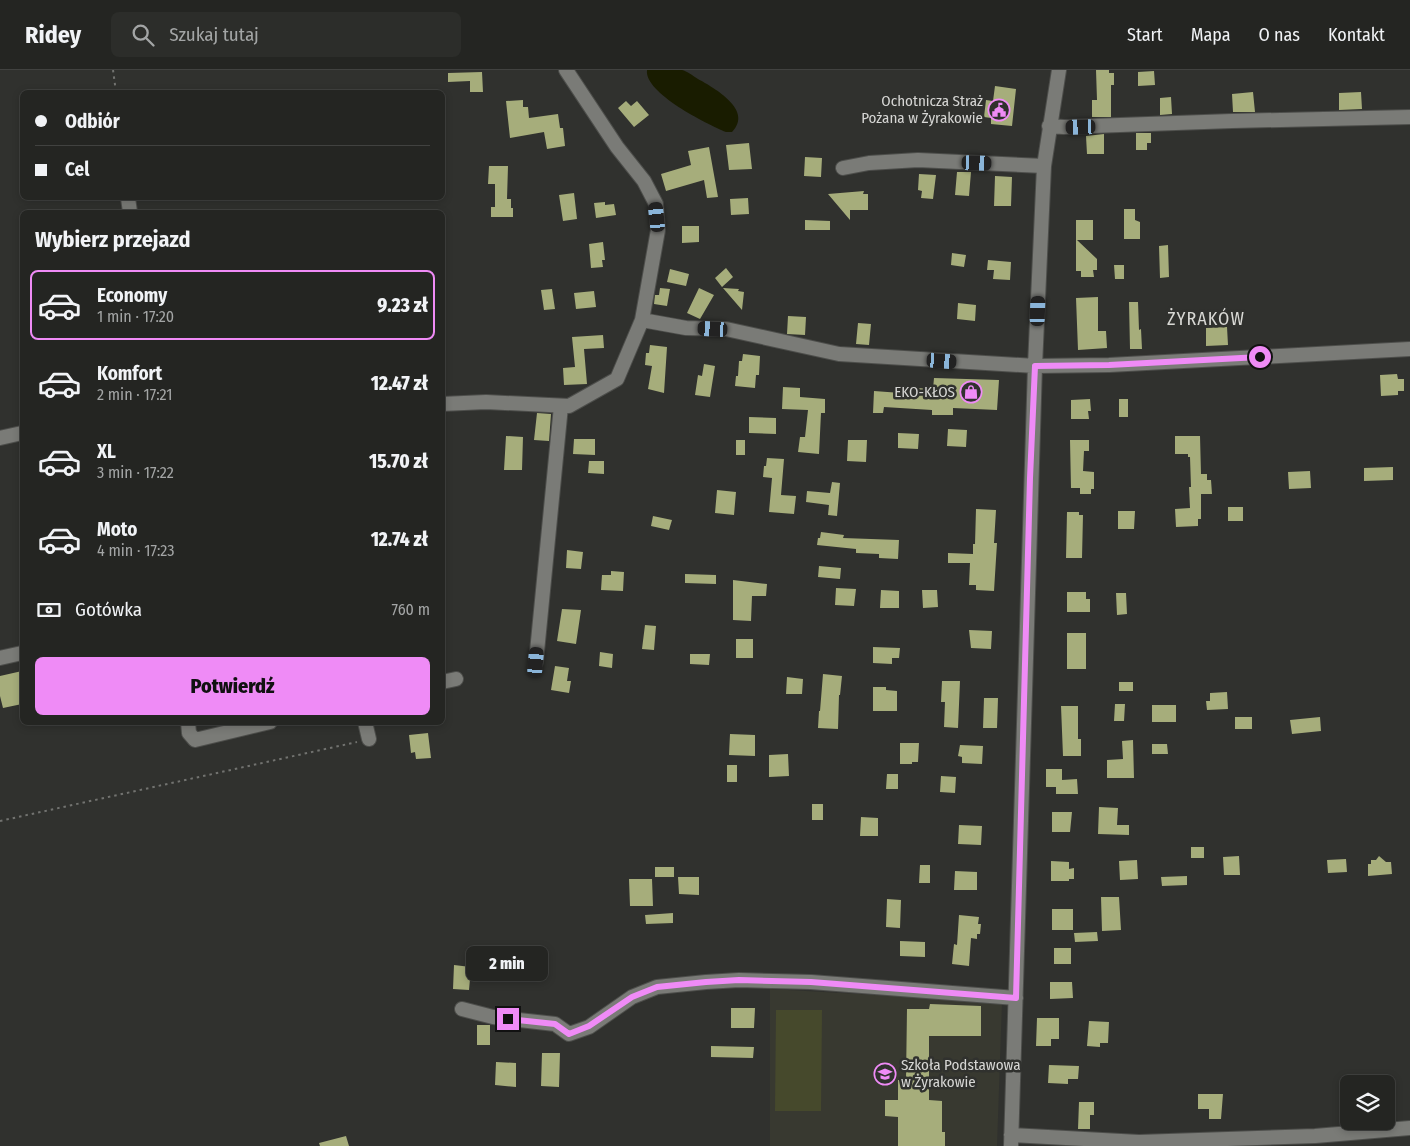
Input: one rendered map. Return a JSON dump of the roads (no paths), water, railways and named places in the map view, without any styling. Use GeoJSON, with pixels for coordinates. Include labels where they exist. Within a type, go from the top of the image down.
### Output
{"type":"FeatureCollection","features":[{"type":"Feature","properties":{"kind":"street"},"geometry":{"type":"LineString","coordinates":[[445,404],[486,402],[569,406],[618,379],[642,320],[658,230],[656,204],[644,181],[617,147],[566,70]]}},
{"type":"Feature","properties":{"kind":"street"},"geometry":{"type":"LineString","coordinates":[[1059,70],[1044,166],[1035,366],[1030,478],[1016,998],[1012,1057],[1011,1140],[1148,1142],[1315,1136],[1410,1128]]}},
{"type":"Feature","properties":{"kind":"street"},"geometry":{"type":"LineString","coordinates":[[1049,126],[1410,117]]}},
{"type":"Feature","properties":{"kind":"street"},"geometry":{"type":"LineString","coordinates":[[843,168],[869,163],[918,160],[1044,166]]}},
{"type":"Feature","properties":{"kind":"street"},"geometry":{"type":"LineString","coordinates":[[642,320],[666,325],[748,333],[839,354],[1035,366],[1109,365],[1410,349]]}},
{"type":"Feature","properties":{"kind":"street"},"geometry":{"type":"LineString","coordinates":[[536,662],[561,406]]}},
{"type":"Feature","properties":{"kind":"street"},"geometry":{"type":"LineString","coordinates":[[0,438],[20,433]]}},
{"type":"Feature","properties":{"kind":"street"},"geometry":{"type":"LineString","coordinates":[[0,658],[20,653]]}},
{"type":"Feature","properties":{"kind":"street"},"geometry":{"type":"LineString","coordinates":[[188,725],[189,733],[195,740],[258,725]]}},
{"type":"Feature","properties":{"kind":"street"},"geometry":{"type":"LineString","coordinates":[[366,725],[369,739]]}},
{"type":"Feature","properties":{"kind":"street"},"geometry":{"type":"LineString","coordinates":[[462,1009],[493,1017],[555,1024],[569,1034],[589,1026],[632,997],[657,987],[706,982],[739,980],[811,982],[1016,998]]}},
{"type":"Feature","properties":{"kind":"place","name":"Ochotnicza Straż Pożana w Żyrakowie"},"geometry":{"type":"Point","coordinates":[999,110]}},
{"type":"Feature","properties":{"kind":"place","name":"EKO-KŁOS"},"geometry":{"type":"Point","coordinates":[971,392]}},
{"type":"Feature","properties":{"kind":"place","name":"Szkoła Podstawowa w Żyrakowie"},"geometry":{"type":"Point","coordinates":[885,1074]}},
{"type":"Feature","properties":{"kind":"district","name":"ŻYRAKÓW"},"geometry":{"type":"Point","coordinates":[1206,319]}}]}
